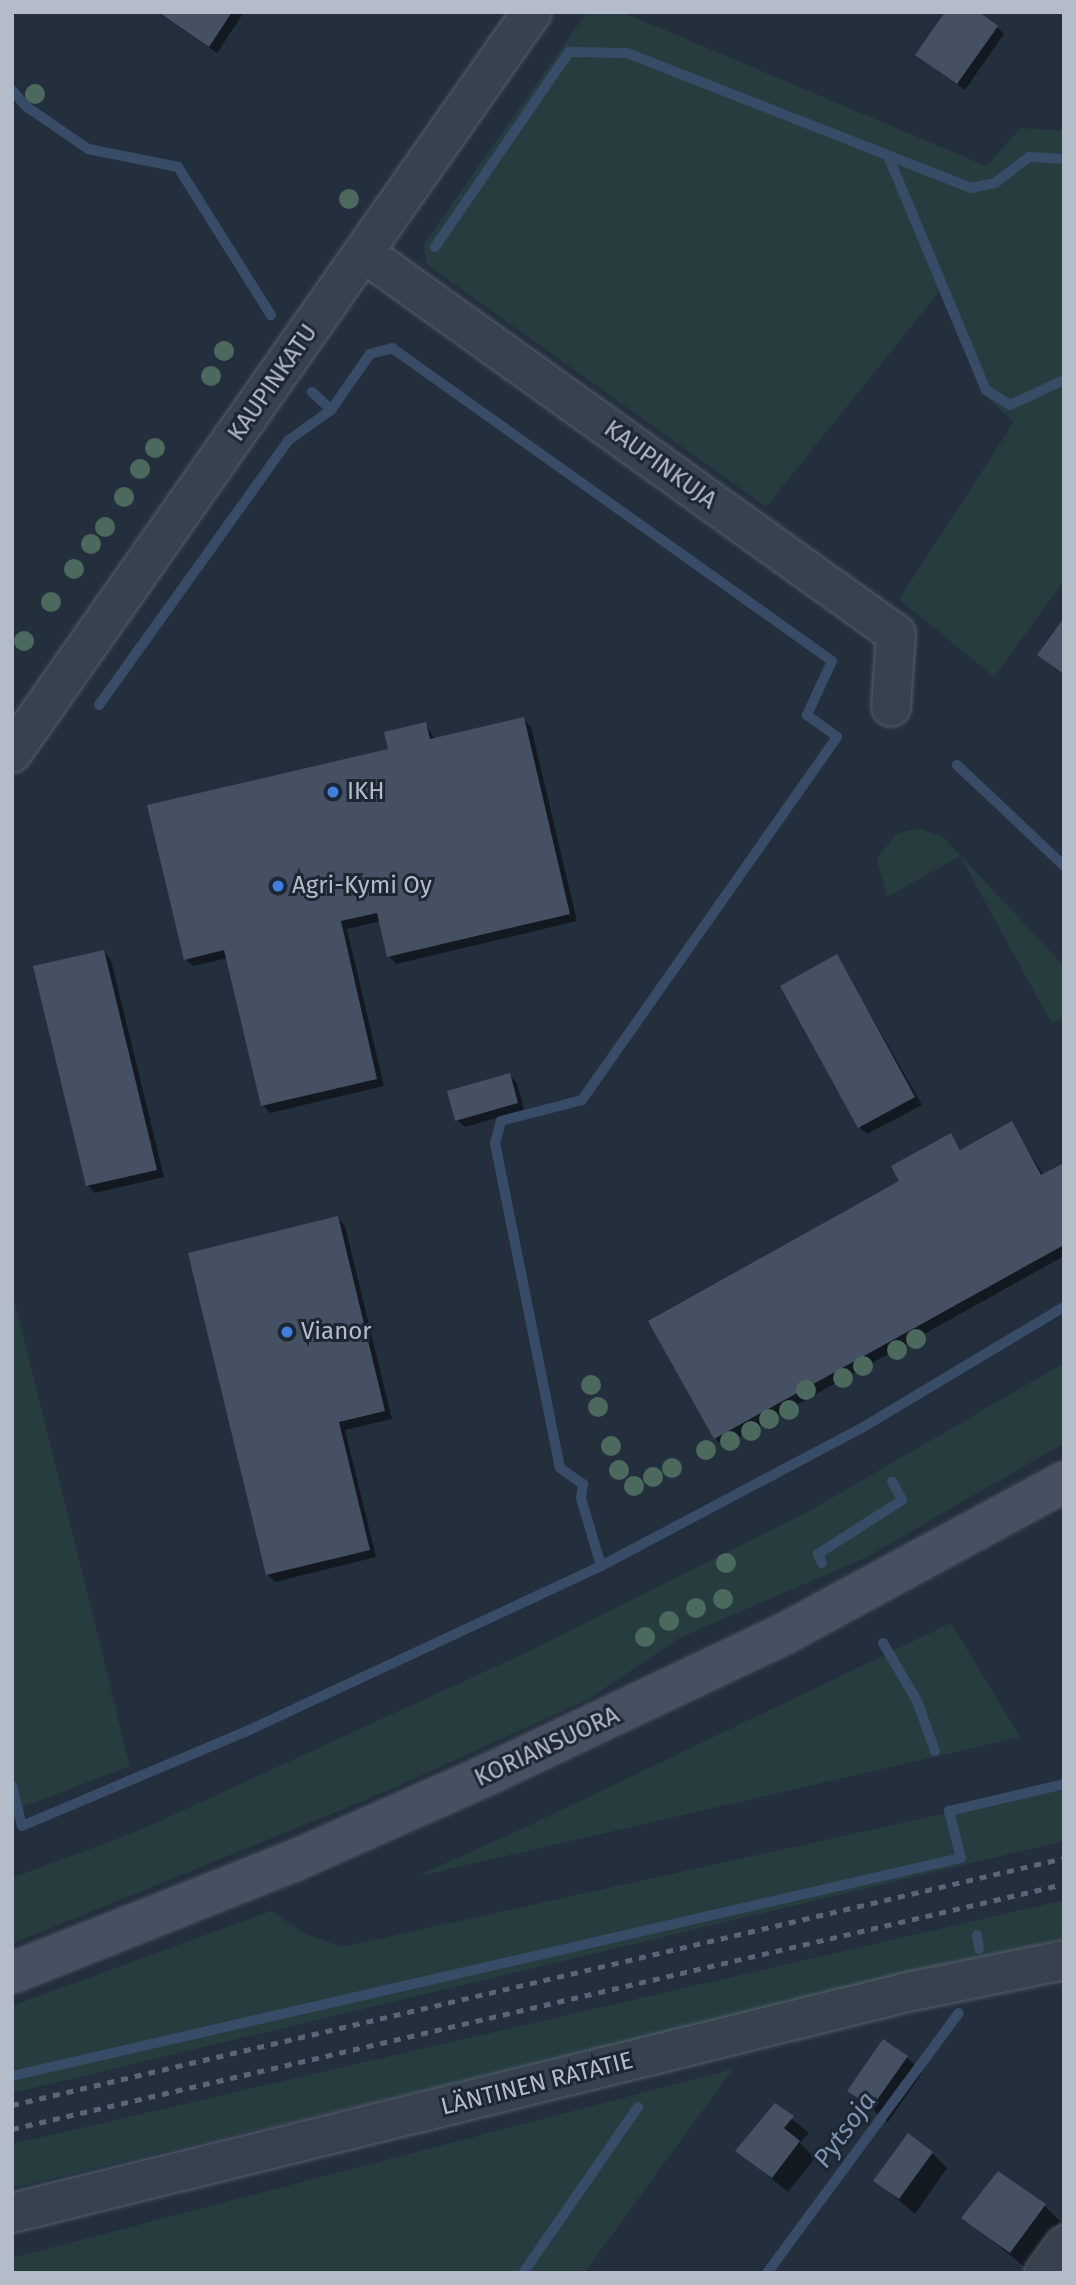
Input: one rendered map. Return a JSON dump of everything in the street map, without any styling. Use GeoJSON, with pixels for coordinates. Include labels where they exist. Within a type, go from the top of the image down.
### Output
{"type":"FeatureCollection","features":[{"type":"Feature","properties":{"kind":"main road","name":"KORIANSUORA"},"geometry":{"type":"LineString","coordinates":[[12,1973],[294,1861],[559,1742],[786,1633],[1064,1482]]}},
{"type":"Feature","properties":{"kind":"street","name":"KAUPINKATU"},"geometry":{"type":"LineString","coordinates":[[12,753],[532,12]]}},
{"type":"Feature","properties":{"kind":"street","name":"KAUPINKUJA"},"geometry":{"type":"LineString","coordinates":[[365,253],[896,634],[891,707]]}},
{"type":"Feature","properties":{"kind":"street","name":"LÄNTINEN RATATIE"},"geometry":{"type":"LineString","coordinates":[[12,2213],[912,1991],[1064,1959]]}},
{"type":"Feature","properties":{"kind":"street"},"geometry":{"type":"LineString","coordinates":[[1044,2273],[1064,2245]]}},
{"type":"Feature","properties":{"kind":"green space"},"geometry":{"type":"Polygon","coordinates":[[[587,12],[622,12],[986,166],[1021,128],[1064,131],[1064,581],[994,677],[899,599],[1014,422],[981,392],[943,287],[766,507],[427,265],[424,244],[587,12]]]}},
{"type":"Feature","properties":{"kind":"green space"},"geometry":{"type":"Polygon","coordinates":[[[918,828],[943,837],[1064,966],[1064,1016],[1052,1024],[960,856],[887,897],[877,859],[896,834],[918,828]]]}},
{"type":"Feature","properties":{"kind":"green space"},"geometry":{"type":"Polygon","coordinates":[[[12,1290],[130,1766],[12,1811],[12,1290]]]}},
{"type":"Feature","properties":{"kind":"green space"},"geometry":{"type":"Polygon","coordinates":[[[1064,1363],[1064,1443],[867,1557],[681,1637],[587,1700],[385,1792],[12,1944],[12,1878],[136,1832],[534,1649],[806,1513],[1064,1363]]]}},
{"type":"Feature","properties":{"kind":"green space"},"geometry":{"type":"Polygon","coordinates":[[[951,1623],[1020,1737],[415,1877],[524,1828],[951,1623]]]}},
{"type":"Feature","properties":{"kind":"green space"},"geometry":{"type":"Polygon","coordinates":[[[1064,1787],[1064,1841],[12,2093],[12,2006],[271,1911],[305,1934],[342,1947],[1064,1787]]]}},
{"type":"Feature","properties":{"kind":"green space"},"geometry":{"type":"Polygon","coordinates":[[[1064,1900],[1064,1938],[12,2188],[12,2144],[1064,1900]]]}},
{"type":"Feature","properties":{"kind":"green space"},"geometry":{"type":"Polygon","coordinates":[[[733,2069],[584,2273],[12,2273],[12,2258],[733,2069]]]}},
{"type":"Feature","properties":{"kind":"building"},"geometry":{"type":"Polygon","coordinates":[[[158,12],[232,12],[209,47],[158,12]]]}},
{"type":"Feature","properties":{"kind":"building"},"geometry":{"type":"Polygon","coordinates":[[[945,12],[979,12],[998,26],[957,84],[915,55],[945,12]]]}},
{"type":"Feature","properties":{"kind":"building"},"geometry":{"type":"Polygon","coordinates":[[[1064,618],[1064,674],[1037,655],[1064,618]]]}},
{"type":"Feature","properties":{"kind":"building"},"geometry":{"type":"Polygon","coordinates":[[[524,717],[570,914],[387,957],[377,913],[341,921],[377,1079],[261,1106],[224,950],[184,960],[147,805],[388,749],[384,732],[426,722],[430,739],[524,717]]]}},
{"type":"Feature","properties":{"kind":"building"},"geometry":{"type":"Polygon","coordinates":[[[104,950],[157,1170],[86,1186],[33,966],[104,950]]]}},
{"type":"Feature","properties":{"kind":"building"},"geometry":{"type":"Polygon","coordinates":[[[837,954],[915,1097],[858,1128],[780,986],[837,954]]]}},
{"type":"Feature","properties":{"kind":"building"},"geometry":{"type":"Polygon","coordinates":[[[510,1073],[518,1103],[455,1121],[447,1091],[510,1073]]]}},
{"type":"Feature","properties":{"kind":"building"},"geometry":{"type":"Polygon","coordinates":[[[1012,1121],[1041,1175],[1064,1163],[1064,1245],[714,1439],[648,1321],[899,1181],[891,1166],[951,1133],[960,1150],[1012,1121]]]}},
{"type":"Feature","properties":{"kind":"building","name":"Vianor"},"geometry":{"type":"Polygon","coordinates":[[[338,1216],[385,1411],[339,1422],[370,1550],[266,1575],[188,1253],[338,1216]]]}},
{"type":"Feature","properties":{"kind":"building"},"geometry":{"type":"Polygon","coordinates":[[[883,2039],[908,2056],[872,2107],[847,2091],[883,2039]]]}},
{"type":"Feature","properties":{"kind":"building"},"geometry":{"type":"Polygon","coordinates":[[[775,2103],[794,2116],[784,2128],[800,2141],[772,2178],[735,2151],[775,2103]]]}},
{"type":"Feature","properties":{"kind":"building"},"geometry":{"type":"Polygon","coordinates":[[[908,2133],[933,2152],[899,2199],[873,2181],[908,2133]]]}},
{"type":"Feature","properties":{"kind":"building"},"geometry":{"type":"Polygon","coordinates":[[[998,2171],[1046,2204],[1010,2253],[961,2218],[998,2171]]]}},
{"type":"Feature","properties":{"kind":"waterway"},"geometry":{"type":"LineString","coordinates":[[435,247],[569,52],[627,53],[971,188],[995,183],[1029,157],[1064,159]]}},
{"type":"Feature","properties":{"kind":"waterway"},"geometry":{"type":"LineString","coordinates":[[12,90],[27,107],[88,149],[178,167],[271,315]]}},
{"type":"Feature","properties":{"kind":"waterway"},"geometry":{"type":"LineString","coordinates":[[889,158],[986,390],[1010,405],[1064,380]]}},
{"type":"Feature","properties":{"kind":"waterway"},"geometry":{"type":"LineString","coordinates":[[99,705],[289,440],[331,410],[370,354],[392,348],[832,661],[807,715],[837,737],[582,1100],[501,1121],[495,1143],[560,1468],[583,1484],[581,1498],[601,1566],[860,1429],[1064,1307]]}},
{"type":"Feature","properties":{"kind":"waterway"},"geometry":{"type":"LineString","coordinates":[[312,392],[331,410]]}},
{"type":"Feature","properties":{"kind":"waterway"},"geometry":{"type":"LineString","coordinates":[[957,765],[1064,866]]}},
{"type":"Feature","properties":{"kind":"waterway"},"geometry":{"type":"LineString","coordinates":[[822,1563],[818,1554],[902,1500],[892,1481]]}},
{"type":"Feature","properties":{"kind":"waterway"},"geometry":{"type":"LineString","coordinates":[[12,1786],[22,1826],[245,1732],[601,1566]]}},
{"type":"Feature","properties":{"kind":"waterway"},"geometry":{"type":"LineString","coordinates":[[883,1643],[917,1701],[935,1751]]}},
{"type":"Feature","properties":{"kind":"waterway"},"geometry":{"type":"LineString","coordinates":[[12,2076],[961,1858],[949,1811],[1064,1784]]}},
{"type":"Feature","properties":{"kind":"waterway"},"geometry":{"type":"LineString","coordinates":[[977,1935],[979,1949]]}},
{"type":"Feature","properties":{"kind":"waterway","name":"Pytsoja"},"geometry":{"type":"LineString","coordinates":[[767,2273],[959,2013]]}},
{"type":"Feature","properties":{"kind":"waterway"},"geometry":{"type":"LineString","coordinates":[[523,2273],[638,2107]]}},
{"type":"Feature","properties":{"kind":"railway"},"geometry":{"type":"LineString","coordinates":[[12,2105],[1064,1858]]}},
{"type":"Feature","properties":{"kind":"railway"},"geometry":{"type":"LineString","coordinates":[[12,2129],[1064,1884]]}},
{"type":"Feature","properties":{"kind":"place","name":"IKH"},"geometry":{"type":"Point","coordinates":[333,792]}},
{"type":"Feature","properties":{"kind":"place","name":"Agri-Kymi Oy"},"geometry":{"type":"Point","coordinates":[278,886]}},
{"type":"Feature","properties":{"kind":"place","name":"Vianor"},"geometry":{"type":"Point","coordinates":[287,1332]}}]}
